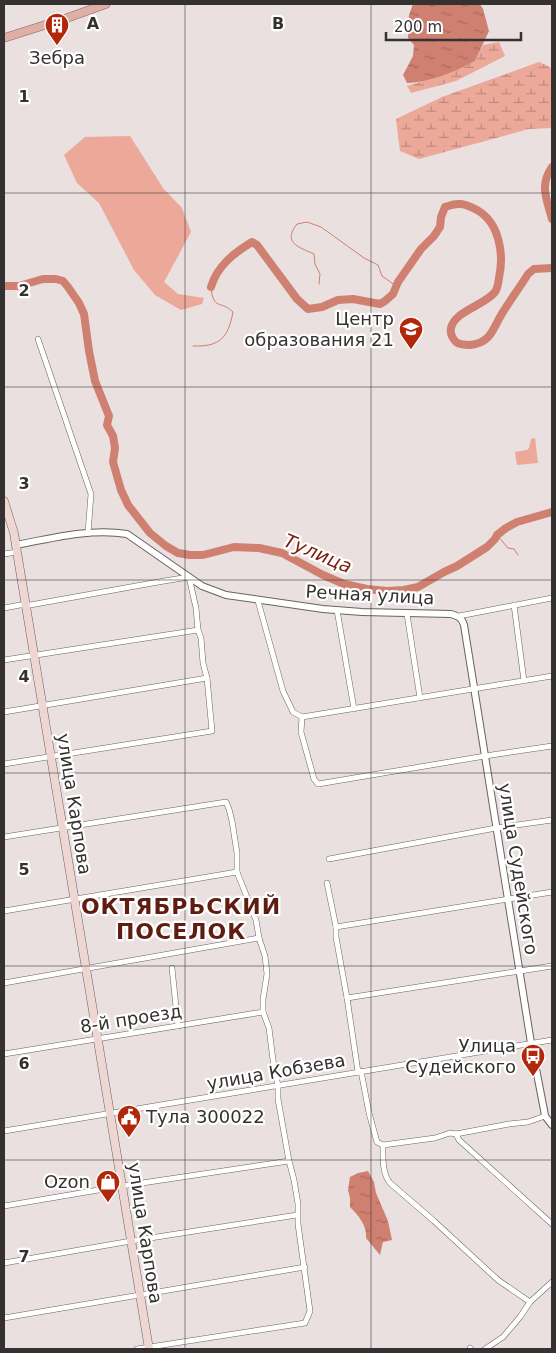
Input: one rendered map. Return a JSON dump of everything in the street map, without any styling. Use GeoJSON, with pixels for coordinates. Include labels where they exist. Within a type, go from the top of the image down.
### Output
{"type":"FeatureCollection","features":[{"type":"Feature","properties":{"kind":"main road"},"geometry":{"type":"LineString","coordinates":[[4,38],[106,4]]}},
{"type":"Feature","properties":{"kind":"main road","name":"улица Карпова"},"geometry":{"type":"LineString","coordinates":[[4,502],[16,548],[26,605],[149,1348]]}},
{"type":"Feature","properties":{"kind":"street"},"geometry":{"type":"LineString","coordinates":[[38,339],[91,494],[88,533]]}},
{"type":"Feature","properties":{"kind":"street","name":"Речная улица"},"geometry":{"type":"LineString","coordinates":[[16,548],[88,533],[114,532],[127,534],[202,586],[226,595],[258,601],[337,610],[371,613],[451,614],[459,616],[552,598]]}},
{"type":"Feature","properties":{"kind":"street"},"geometry":{"type":"LineString","coordinates":[[4,554],[16,548]]}},
{"type":"Feature","properties":{"kind":"street"},"geometry":{"type":"LineString","coordinates":[[4,608],[189,577],[201,638],[202,663],[207,678],[212,731],[4,764]]}},
{"type":"Feature","properties":{"kind":"street"},"geometry":{"type":"LineString","coordinates":[[258,601],[283,691],[293,712],[302,717],[552,676]]}},
{"type":"Feature","properties":{"kind":"street"},"geometry":{"type":"LineString","coordinates":[[514,605],[524,681]]}},
{"type":"Feature","properties":{"kind":"street"},"geometry":{"type":"LineString","coordinates":[[337,610],[354,709]]}},
{"type":"Feature","properties":{"kind":"street"},"geometry":{"type":"LineString","coordinates":[[407,614],[420,698]]}},
{"type":"Feature","properties":{"kind":"street","name":"улица Судейского"},"geometry":{"type":"LineString","coordinates":[[459,616],[464,625],[531,1043],[545,1116],[552,1125]]}},
{"type":"Feature","properties":{"kind":"street"},"geometry":{"type":"LineString","coordinates":[[4,660],[198,630]]}},
{"type":"Feature","properties":{"kind":"street"},"geometry":{"type":"LineString","coordinates":[[4,712],[207,678]]}},
{"type":"Feature","properties":{"kind":"street"},"geometry":{"type":"LineString","coordinates":[[302,717],[301,732],[314,780],[318,784],[552,746]]}},
{"type":"Feature","properties":{"kind":"street"},"geometry":{"type":"LineString","coordinates":[[4,837],[226,802],[229,809],[237,854],[237,872],[256,920],[265,956],[266,974],[263,1012],[269,1028],[278,1086],[278,1099],[297,1196],[297,1216],[310,1311],[305,1323],[137,1349]]}},
{"type":"Feature","properties":{"kind":"street"},"geometry":{"type":"LineString","coordinates":[[329,859],[496,828],[552,820]]}},
{"type":"Feature","properties":{"kind":"street"},"geometry":{"type":"LineString","coordinates":[[4,911],[237,872]]}},
{"type":"Feature","properties":{"kind":"street"},"geometry":{"type":"LineString","coordinates":[[327,883],[336,926],[336,937],[359,1071],[377,1142],[383,1145],[436,1138],[450,1133],[456,1134],[528,1122],[545,1116]]}},
{"type":"Feature","properties":{"kind":"street"},"geometry":{"type":"LineString","coordinates":[[336,926],[552,892]]}},
{"type":"Feature","properties":{"kind":"street"},"geometry":{"type":"LineString","coordinates":[[4,983],[259,938]]}},
{"type":"Feature","properties":{"kind":"street"},"geometry":{"type":"LineString","coordinates":[[347,998],[552,966]]}},
{"type":"Feature","properties":{"kind":"street"},"geometry":{"type":"LineString","coordinates":[[172,968],[178,1026]]}},
{"type":"Feature","properties":{"kind":"street","name":"8-й проезд"},"geometry":{"type":"LineString","coordinates":[[4,1054],[263,1012]]}},
{"type":"Feature","properties":{"kind":"street","name":"улица Кобзева"},"geometry":{"type":"LineString","coordinates":[[4,1131],[552,1040]]}},
{"type":"Feature","properties":{"kind":"street"},"geometry":{"type":"LineString","coordinates":[[456,1134],[459,1140],[552,1224]]}},
{"type":"Feature","properties":{"kind":"street"},"geometry":{"type":"LineString","coordinates":[[383,1145],[385,1173],[390,1183],[434,1220],[498,1280],[530,1302]]}},
{"type":"Feature","properties":{"kind":"street"},"geometry":{"type":"LineString","coordinates":[[4,1206],[289,1161]]}},
{"type":"Feature","properties":{"kind":"street"},"geometry":{"type":"LineString","coordinates":[[4,1263],[131,1241],[297,1216]]}},
{"type":"Feature","properties":{"kind":"street"},"geometry":{"type":"LineString","coordinates":[[4,1318],[305,1267]]}},
{"type":"Feature","properties":{"kind":"street"},"geometry":{"type":"LineString","coordinates":[[486,1349],[503,1337],[530,1302],[552,1282]]}},
{"type":"Feature","properties":{"kind":"green space"},"geometry":{"type":"Polygon","coordinates":[[[499,42],[505,56],[456,81],[411,93],[407,86],[448,73],[475,61],[483,45],[499,42]]]}},
{"type":"Feature","properties":{"kind":"green space"},"geometry":{"type":"Polygon","coordinates":[[[539,62],[550,67],[552,72],[552,128],[529,129],[419,159],[400,151],[396,119],[442,97],[539,62]]]}},
{"type":"Feature","properties":{"kind":"green space"},"geometry":{"type":"Polygon","coordinates":[[[130,136],[163,188],[182,208],[191,232],[164,282],[178,294],[204,298],[202,304],[181,310],[155,295],[134,270],[99,203],[77,183],[64,155],[85,137],[130,136]]]}},
{"type":"Feature","properties":{"kind":"green space"},"geometry":{"type":"Polygon","coordinates":[[[535,438],[538,463],[517,465],[515,452],[527,450],[531,439],[535,438]]]}},
{"type":"Feature","properties":{"kind":"water"},"geometry":{"type":"Polygon","coordinates":[[[413,4],[480,4],[489,31],[475,61],[442,76],[425,81],[407,83],[403,75],[413,56],[414,45],[408,38],[409,15],[413,4]]]}},
{"type":"Feature","properties":{"kind":"water"},"geometry":{"type":"Polygon","coordinates":[[[368,1171],[388,1221],[392,1240],[383,1242],[380,1255],[366,1238],[362,1221],[350,1207],[348,1190],[350,1177],[368,1171]]]}},
{"type":"Feature","properties":{"kind":"waterway"},"geometry":{"type":"LineString","coordinates":[[552,167],[545,186],[546,199],[552,219]]}},
{"type":"Feature","properties":{"kind":"waterway"},"geometry":{"type":"LineString","coordinates":[[211,287],[222,266],[252,242],[257,245],[297,299],[308,309],[322,307],[338,300],[353,299],[380,304],[393,294],[398,282],[421,249],[434,236],[440,227],[445,207],[454,204],[465,205],[477,210],[491,223],[498,240],[501,260],[495,292],[458,317],[451,328],[453,339],[456,342],[470,345],[477,344],[487,338],[528,274],[534,269],[552,268]]}},
{"type":"Feature","properties":{"kind":"waterway"},"geometry":{"type":"LineString","coordinates":[[319,284],[320,274],[315,264],[314,254],[294,244],[292,240],[291,236],[297,224],[307,222],[321,227],[364,258],[378,265],[382,276],[396,286]]}},
{"type":"Feature","properties":{"kind":"waterway","name":"Тулица"},"geometry":{"type":"LineString","coordinates":[[4,286],[19,286],[43,279],[56,279],[63,281],[79,303],[84,314],[95,381],[109,416],[107,425],[113,436],[115,448],[113,462],[121,490],[128,505],[150,533],[178,553],[203,555],[234,547],[259,548],[282,553],[344,584],[367,589],[404,590],[418,587],[457,566],[487,547],[497,535],[517,522],[552,512]]}},
{"type":"Feature","properties":{"kind":"waterway"},"geometry":{"type":"LineString","coordinates":[[193,346],[216,343],[225,334],[231,321],[233,312],[216,302],[211,287]]}},
{"type":"Feature","properties":{"kind":"waterway"},"geometry":{"type":"LineString","coordinates":[[497,535],[508,548],[514,549],[518,555]]}},
{"type":"Feature","properties":{"kind":"place","name":"Зебра"},"geometry":{"type":"Point","coordinates":[57,46]}},
{"type":"Feature","properties":{"kind":"place","name":"Центр образования 21"},"geometry":{"type":"Point","coordinates":[411,350]}},
{"type":"Feature","properties":{"kind":"place","name":"Улица Судейского"},"geometry":{"type":"Point","coordinates":[533,1077]}},
{"type":"Feature","properties":{"kind":"place","name":"Тула 300022"},"geometry":{"type":"Point","coordinates":[129,1138]}},
{"type":"Feature","properties":{"kind":"place","name":"Ozon"},"geometry":{"type":"Point","coordinates":[108,1203]}},
{"type":"Feature","properties":{"kind":"district","name":"ОКТЯБРЬСКИЙ ПОСЕЛОК"},"geometry":{"type":"Point","coordinates":[181,918]}}]}
